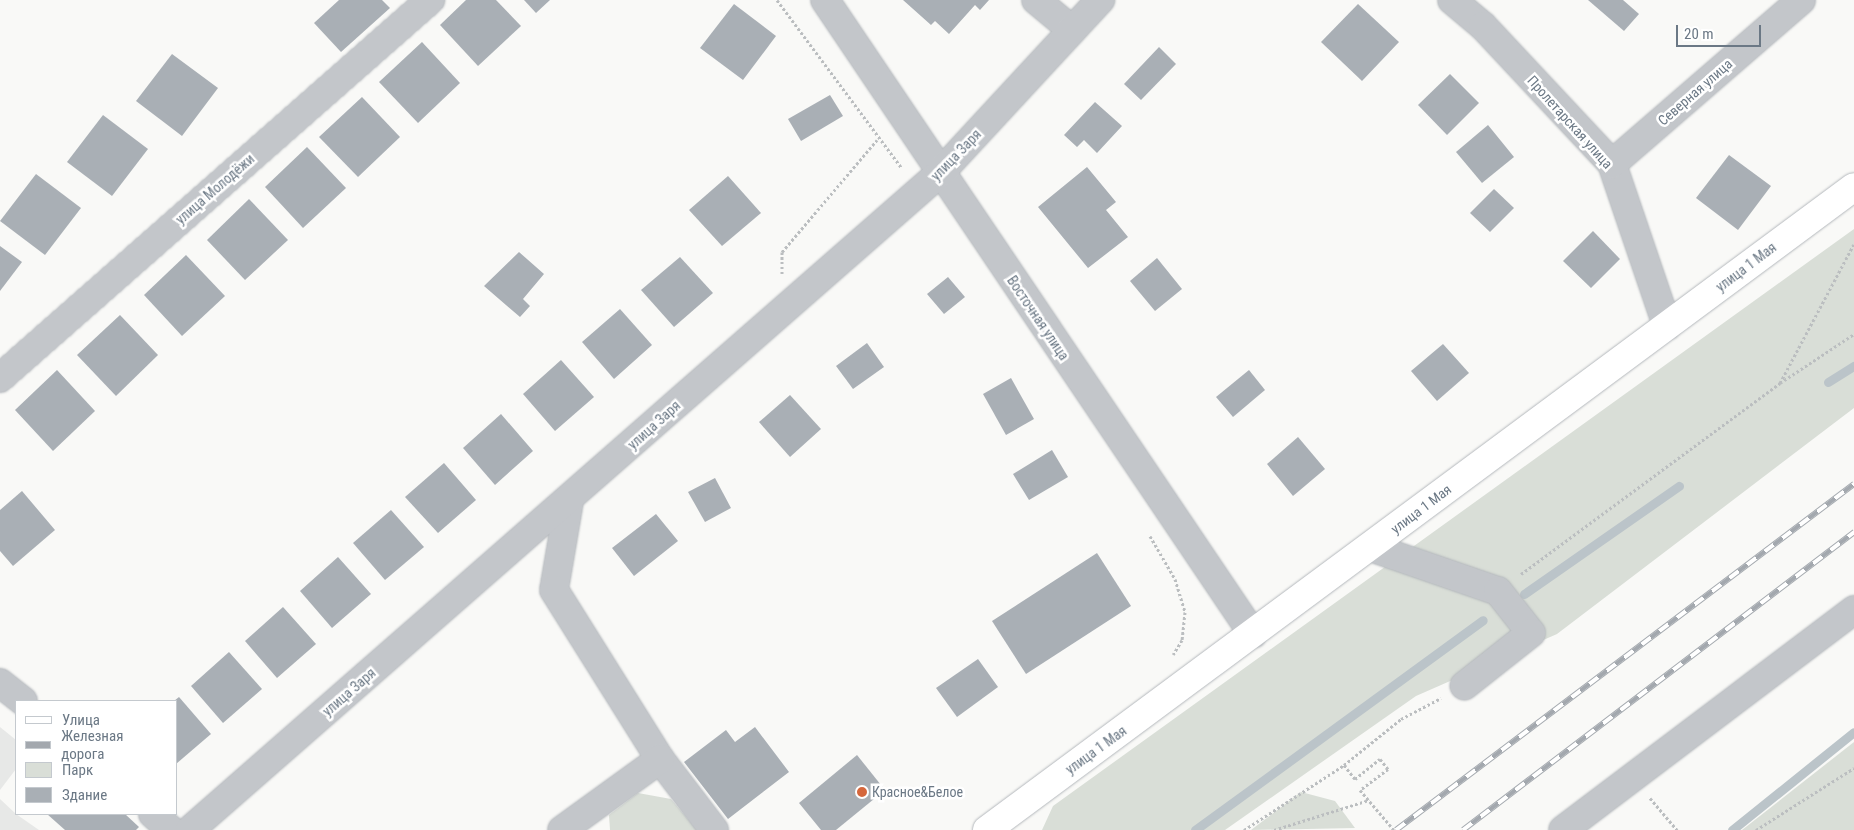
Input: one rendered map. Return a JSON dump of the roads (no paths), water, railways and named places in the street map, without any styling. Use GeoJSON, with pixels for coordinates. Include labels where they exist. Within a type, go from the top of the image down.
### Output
{"type":"FeatureCollection","features":[{"type":"Feature","properties":{"kind":"main road","name":"улица 1 Мая"},"geometry":{"type":"LineString","coordinates":[[988,830],[1854,187]]}},
{"type":"Feature","properties":{"kind":"street","name":"улица Молодёжи"},"geometry":{"type":"LineString","coordinates":[[0,378],[430,0]]}},
{"type":"Feature","properties":{"kind":"street","name":"Восточная улица"},"geometry":{"type":"LineString","coordinates":[[825,0],[931,181],[1253,634]]}},
{"type":"Feature","properties":{"kind":"street"},"geometry":{"type":"LineString","coordinates":[[1036,0],[1072,30]]}},
{"type":"Feature","properties":{"kind":"street","name":"улица Заря"},"geometry":{"type":"LineString","coordinates":[[190,830],[569,502],[781,312],[931,181],[1100,0]]}},
{"type":"Feature","properties":{"kind":"street","name":"Пролетарская улица"},"geometry":{"type":"LineString","coordinates":[[1452,0],[1483,26],[1612,164],[1667,326]]}},
{"type":"Feature","properties":{"kind":"street","name":"Северная улица"},"geometry":{"type":"LineString","coordinates":[[1612,164],[1801,0]]}},
{"type":"Feature","properties":{"kind":"street"},"geometry":{"type":"LineString","coordinates":[[569,502],[554,590],[660,759],[714,830]]}},
{"type":"Feature","properties":{"kind":"street"},"geometry":{"type":"LineString","coordinates":[[1370,547],[1498,591],[1531,633],[1464,686]]}},
{"type":"Feature","properties":{"kind":"street"},"geometry":{"type":"LineString","coordinates":[[1563,830],[1854,610]]}},
{"type":"Feature","properties":{"kind":"street"},"geometry":{"type":"LineString","coordinates":[[0,683],[22,700]]}},
{"type":"Feature","properties":{"kind":"street"},"geometry":{"type":"LineString","coordinates":[[571,828],[660,759]]}},
{"type":"Feature","properties":{"kind":"street"},"geometry":{"type":"LineString","coordinates":[[154,815],[171,830]]}},
{"type":"Feature","properties":{"kind":"waterway"},"geometry":{"type":"LineString","coordinates":[[1828,382],[1854,366]]}},
{"type":"Feature","properties":{"kind":"waterway"},"geometry":{"type":"LineString","coordinates":[[1524,594],[1679,486]]}},
{"type":"Feature","properties":{"kind":"waterway"},"geometry":{"type":"LineString","coordinates":[[1195,830],[1483,620]]}},
{"type":"Feature","properties":{"kind":"waterway"},"geometry":{"type":"LineString","coordinates":[[1732,830],[1854,732]]}},
{"type":"Feature","properties":{"kind":"railway"},"geometry":{"type":"LineString","coordinates":[[1396,830],[1854,484]]}},
{"type":"Feature","properties":{"kind":"railway"},"geometry":{"type":"LineString","coordinates":[[1463,830],[1854,532]]}},
{"type":"Feature","properties":{"kind":"place","name":"Красное&Белое"},"geometry":{"type":"Point","coordinates":[862,792]}}]}
